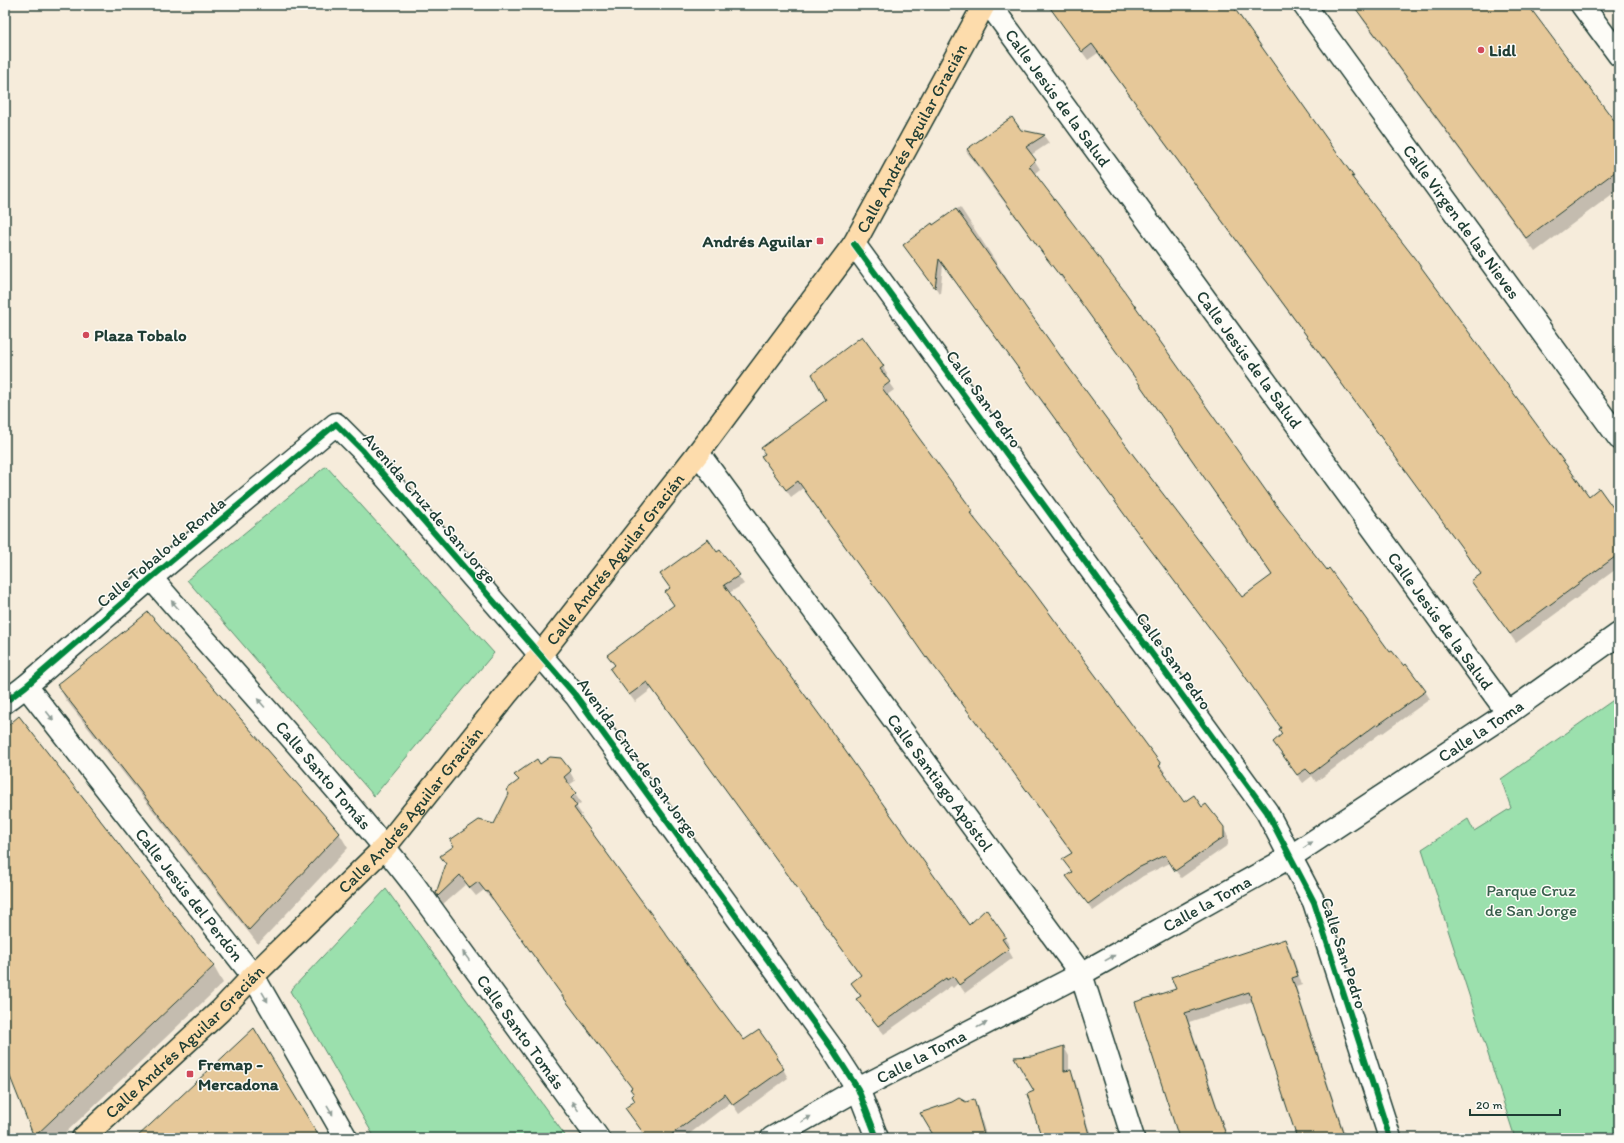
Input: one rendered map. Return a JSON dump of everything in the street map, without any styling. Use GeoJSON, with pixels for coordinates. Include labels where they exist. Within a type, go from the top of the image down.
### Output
{"type":"FeatureCollection","features":[{"type":"Feature","properties":{"kind":"main road","name":"Calle Andrés Aguilar Gracián"},"geometry":{"type":"LineString","coordinates":[[83,1138],[220,1011],[253,976],[385,847],[507,694],[541,654],[698,453],[854,244],[984,5]]}},
{"type":"Feature","properties":{"kind":"street","name":"Calle Jesús de la Salud"},"geometry":{"type":"LineString","coordinates":[[990,5],[1508,713]]}},
{"type":"Feature","properties":{"kind":"street","name":"Calle Virgen de las Nieves"},"geometry":{"type":"LineString","coordinates":[[1304,5],[1619,438]]}},
{"type":"Feature","properties":{"kind":"street"},"geometry":{"type":"LineString","coordinates":[[1582,5],[1619,55]]}},
{"type":"Feature","properties":{"kind":"street","name":"Calle San Pedro"},"geometry":{"type":"LineString","coordinates":[[854,244],[1267,812],[1314,902],[1390,1138]]}},
{"type":"Feature","properties":{"kind":"street","name":"Calle Tobalo de Ronda"},"geometry":{"type":"LineString","coordinates":[[5,702],[26,686],[151,578],[336,424]]}},
{"type":"Feature","properties":{"kind":"street","name":"Avenida Cruz de San Jorge"},"geometry":{"type":"LineString","coordinates":[[336,424],[362,450],[541,654],[580,702],[830,1047],[858,1089],[877,1138]]}},
{"type":"Feature","properties":{"kind":"street","name":"Calle Santiago Apóstol"},"geometry":{"type":"LineString","coordinates":[[698,453],[1081,974],[1133,1138]]}},
{"type":"Feature","properties":{"kind":"street","name":"Calle Santo Tomás"},"geometry":{"type":"LineString","coordinates":[[151,578],[350,804],[385,847],[598,1138]]}},
{"type":"Feature","properties":{"kind":"street","name":"Calle la Toma"},"geometry":{"type":"LineString","coordinates":[[772,1138],[858,1089],[1081,974],[1290,857],[1508,713],[1619,634]]}},
{"type":"Feature","properties":{"kind":"street","name":"Calle Jesús del Perdón"},"geometry":{"type":"LineString","coordinates":[[26,686],[253,976],[346,1138]]}},
{"type":"Feature","properties":{"kind":"green space"},"geometry":{"type":"Polygon","coordinates":[[[326,466],[494,653],[374,796],[187,580],[326,466]]]}},
{"type":"Feature","properties":{"kind":"green space","name":"Parque Cruz de San Jorge"},"geometry":{"type":"Polygon","coordinates":[[[1619,696],[1619,1138],[1515,1138],[1422,849],[1468,819],[1474,831],[1511,808],[1501,779],[1619,696]]]}},
{"type":"Feature","properties":{"kind":"green space"},"geometry":{"type":"Polygon","coordinates":[[[386,889],[567,1138],[375,1138],[290,991],[386,889]]]}},
{"type":"Feature","properties":{"kind":"building"},"geometry":{"type":"Polygon","coordinates":[[[1048,5],[1232,5],[1354,177],[1351,176],[1413,256],[1589,496],[1599,488],[1619,516],[1619,554],[1510,634],[1471,581],[1481,574],[1290,313],[1092,44],[1082,52],[1048,5]]]}},
{"type":"Feature","properties":{"kind":"building"},"geometry":{"type":"Polygon","coordinates":[[[1353,5],[1528,5],[1619,127],[1619,169],[1526,238],[1353,5]]]}},
{"type":"Feature","properties":{"kind":"building"},"geometry":{"type":"Polygon","coordinates":[[[1012,117],[1021,130],[1045,135],[1026,147],[1036,160],[1029,166],[1123,289],[1276,505],[1327,570],[1329,568],[1390,652],[1392,651],[1404,666],[1406,664],[1426,691],[1378,725],[1377,724],[1311,774],[1306,769],[1297,775],[1273,742],[1282,734],[1279,729],[1281,728],[1230,655],[1132,525],[939,259],[935,288],[903,245],[932,223],[933,225],[956,209],[1064,361],[1134,456],[1242,597],[1272,575],[1133,375],[967,149],[1012,117]]]}},
{"type":"Feature","properties":{"kind":"building"},"geometry":{"type":"Polygon","coordinates":[[[862,336],[884,366],[880,369],[890,382],[882,388],[973,511],[970,513],[1033,591],[1113,699],[1161,764],[1159,766],[1184,802],[1194,795],[1202,807],[1206,804],[1224,827],[1224,837],[1175,871],[1165,855],[1138,868],[1088,904],[1066,876],[1072,872],[1062,859],[1072,853],[1000,754],[927,657],[926,658],[887,602],[798,481],[786,490],[761,456],[765,454],[761,448],[826,400],[812,374],[862,336]]]}},
{"type":"Feature","properties":{"kind":"building"},"geometry":{"type":"Polygon","coordinates":[[[708,539],[717,552],[720,550],[740,575],[724,585],[824,721],[969,925],[986,909],[1006,937],[1002,939],[1009,949],[959,985],[953,976],[947,980],[946,978],[878,1026],[856,999],[861,996],[851,983],[861,975],[647,682],[629,695],[610,669],[615,665],[607,655],[674,605],[665,592],[670,588],[660,574],[708,539]]]}},
{"type":"Feature","properties":{"kind":"building"},"geometry":{"type":"Polygon","coordinates":[[[148,612],[340,833],[249,930],[57,685],[148,612]]]}},
{"type":"Feature","properties":{"kind":"building"},"geometry":{"type":"Polygon","coordinates":[[[19,716],[214,966],[34,1137],[5,1064],[5,728],[19,716]]]}},
{"type":"Feature","properties":{"kind":"building"},"geometry":{"type":"Polygon","coordinates":[[[550,757],[561,758],[571,771],[564,777],[576,793],[571,798],[577,806],[574,808],[719,1007],[744,1040],[759,1030],[778,1057],[776,1058],[784,1069],[733,1105],[725,1094],[667,1138],[647,1138],[625,1108],[635,1101],[632,1096],[634,1094],[630,1089],[632,1088],[569,1005],[487,891],[486,892],[478,882],[470,888],[460,875],[438,896],[436,893],[446,864],[440,856],[454,846],[450,840],[479,820],[494,824],[509,794],[506,790],[519,780],[514,775],[537,759],[540,764],[550,757]]]}},
{"type":"Feature","properties":{"kind":"building"},"geometry":{"type":"Polygon","coordinates":[[[1285,939],[1298,976],[1292,978],[1345,1138],[1297,1138],[1249,992],[1185,1013],[1227,1138],[1179,1138],[1135,1002],[1176,989],[1171,977],[1285,939]]]}},
{"type":"Feature","properties":{"kind":"building"},"geometry":{"type":"Polygon","coordinates":[[[254,1028],[320,1138],[136,1138],[254,1028]]]}},
{"type":"Feature","properties":{"kind":"building"},"geometry":{"type":"Polygon","coordinates":[[[1064,1046],[1064,1071],[1071,1070],[1090,1138],[1042,1138],[1027,1094],[1034,1091],[1014,1057],[1032,1056],[1064,1046]]]}},
{"type":"Feature","properties":{"kind":"building"},"geometry":{"type":"Polygon","coordinates":[[[959,1098],[966,1102],[974,1099],[985,1138],[935,1138],[920,1113],[952,1102],[959,1098]]]}},
{"type":"Feature","properties":{"kind":"cycle path"},"geometry":{"type":"LineString","coordinates":[[854,244],[1267,812],[1314,902],[1390,1138]]}},
{"type":"Feature","properties":{"kind":"cycle path"},"geometry":{"type":"LineString","coordinates":[[5,702],[26,686],[151,578],[336,424],[362,450],[576,696],[831,1047],[858,1089],[877,1138]]}},
{"type":"Feature","properties":{"kind":"place","name":"Lidl"},"geometry":{"type":"Point","coordinates":[1481,50]}},
{"type":"Feature","properties":{"kind":"place","name":"Andrés Aguilar"},"geometry":{"type":"Point","coordinates":[820,241]}},
{"type":"Feature","properties":{"kind":"place","name":"Plaza Tobalo"},"geometry":{"type":"Point","coordinates":[86,335]}},
{"type":"Feature","properties":{"kind":"place","name":"Fremap - Mercadona"},"geometry":{"type":"Point","coordinates":[190,1074]}}]}
